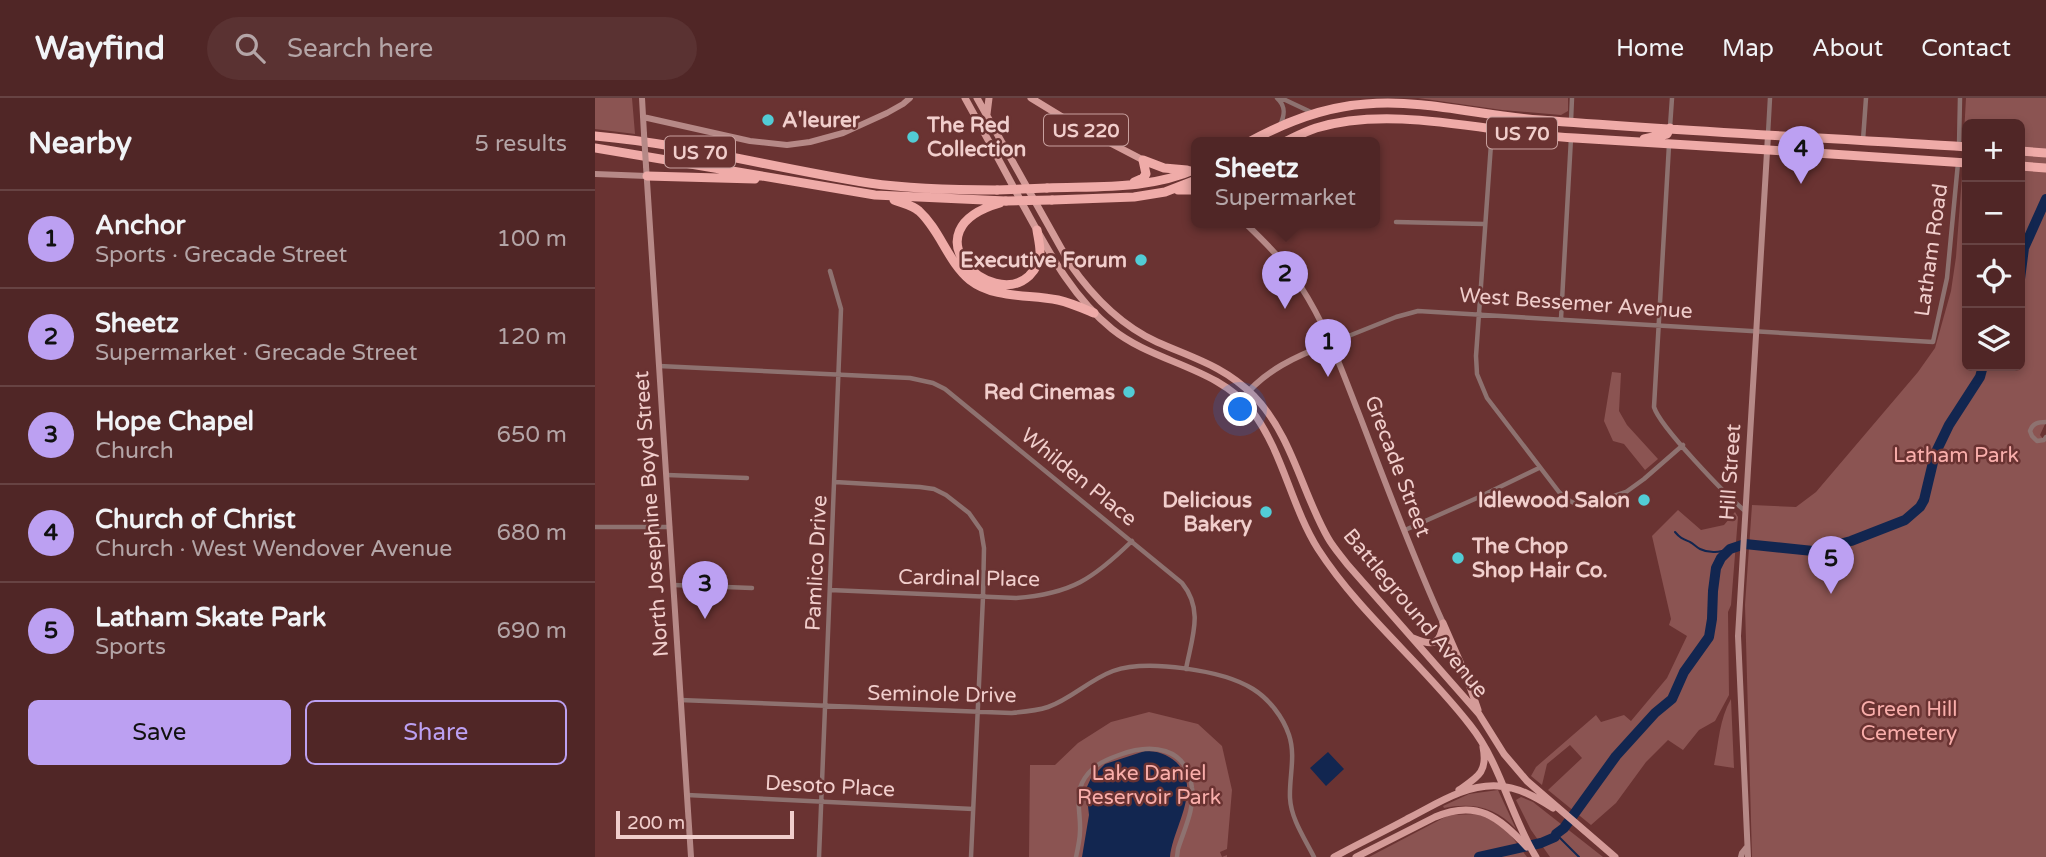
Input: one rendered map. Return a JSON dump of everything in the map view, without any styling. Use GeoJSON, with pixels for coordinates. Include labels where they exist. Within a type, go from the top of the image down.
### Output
{"type":"FeatureCollection","features":[{"type":"Feature","properties":{"kind":"highway","name":"US 70"},"geometry":{"type":"LineString","coordinates":[[1259,137],[1313,113],[1366,104],[1401,103],[1529,119],[1962,147]]}},
{"type":"Feature","properties":{"kind":"highway","name":"US 70"},"geometry":{"type":"LineString","coordinates":[[1295,137],[1315,128],[1364,119],[1406,119],[1571,138],[1962,162]]}},
{"type":"Feature","properties":{"kind":"highway"},"geometry":{"type":"LineString","coordinates":[[1632,141],[1667,134],[1670,128]]}},
{"type":"Feature","properties":{"kind":"highway","name":"US 70"},"geometry":{"type":"LineString","coordinates":[[595,136],[869,183],[929,188],[997,190],[1123,186],[1157,182],[1191,171]]}},
{"type":"Feature","properties":{"kind":"highway","name":"US 70"},"geometry":{"type":"LineString","coordinates":[[595,148],[875,195],[1006,201],[1113,199],[1165,192],[1191,182]]}},
{"type":"Feature","properties":{"kind":"highway"},"geometry":{"type":"LineString","coordinates":[[2025,151],[2046,153]]}},
{"type":"Feature","properties":{"kind":"highway"},"geometry":{"type":"LineString","coordinates":[[1123,186],[1145,176],[1143,160]]}},
{"type":"Feature","properties":{"kind":"highway","name":"US 220"},"geometry":{"type":"LineString","coordinates":[[1143,160],[1164,168],[1191,169]]}},
{"type":"Feature","properties":{"kind":"highway"},"geometry":{"type":"LineString","coordinates":[[2025,166],[2046,168]]}},
{"type":"Feature","properties":{"kind":"highway"},"geometry":{"type":"LineString","coordinates":[[647,171],[774,179]]}},
{"type":"Feature","properties":{"kind":"highway"},"geometry":{"type":"LineString","coordinates":[[1165,192],[1191,190]]}},
{"type":"Feature","properties":{"kind":"highway"},"geometry":{"type":"LineString","coordinates":[[875,195],[906,204],[918,211],[970,280],[985,289],[1061,300],[1094,313]]}},
{"type":"Feature","properties":{"kind":"highway"},"geometry":{"type":"LineString","coordinates":[[1006,201],[974,213],[962,224],[957,244],[967,266],[994,284],[1013,284],[1027,278],[1036,266],[1040,254],[1037,230]]}},
{"type":"Feature","properties":{"kind":"main road","name":"Battleground Avenue"},"geometry":{"type":"LineString","coordinates":[[965,98],[1064,277],[1094,313],[1132,342],[1213,379],[1251,410],[1270,439],[1317,548],[1350,592],[1431,680],[1481,740],[1503,786],[1523,839],[1536,856]]}},
{"type":"Feature","properties":{"kind":"main road","name":"Battleground Avenue"},"geometry":{"type":"LineString","coordinates":[[977,98],[1070,264],[1086,287],[1122,322],[1156,341],[1203,360],[1235,378],[1248,391],[1274,422],[1328,538],[1347,564],[1479,714],[1527,781],[1615,857]]}},
{"type":"Feature","properties":{"kind":"main road"},"geometry":{"type":"LineString","coordinates":[[987,115],[989,98]]}},
{"type":"Feature","properties":{"kind":"main road","name":"US 220"},"geometry":{"type":"LineString","coordinates":[[1031,98],[1143,160]]}},
{"type":"Feature","properties":{"kind":"main road"},"geometry":{"type":"LineString","coordinates":[[1412,638],[1427,644],[1435,643],[1439,640],[1443,623]]}},
{"type":"Feature","properties":{"kind":"main road"},"geometry":{"type":"LineString","coordinates":[[1443,623],[1479,714]]}},
{"type":"Feature","properties":{"kind":"main road"},"geometry":{"type":"LineString","coordinates":[[1446,799],[1473,781],[1483,770],[1485,759],[1481,740]]}},
{"type":"Feature","properties":{"kind":"main road"},"geometry":{"type":"LineString","coordinates":[[1334,857],[1446,799],[1473,788],[1503,786],[1523,791],[1560,811]]}},
{"type":"Feature","properties":{"kind":"main road"},"geometry":{"type":"LineString","coordinates":[[1356,857],[1441,814],[1462,810],[1478,811],[1492,816],[1523,839]]}},
{"type":"Feature","properties":{"kind":"street","name":"North Josephine Boyd Street"},"geometry":{"type":"LineString","coordinates":[[642,98],[689,855]]}},
{"type":"Feature","properties":{"kind":"street"},"geometry":{"type":"LineString","coordinates":[[643,117],[750,141],[787,145],[843,133],[887,113],[910,98]]}},
{"type":"Feature","properties":{"kind":"street"},"geometry":{"type":"LineString","coordinates":[[1279,98],[1313,113]]}},
{"type":"Feature","properties":{"kind":"street"},"geometry":{"type":"LineString","coordinates":[[1279,98],[1285,112],[1280,126]]}},
{"type":"Feature","properties":{"kind":"street"},"geometry":{"type":"LineString","coordinates":[[1571,122],[1572,98]]}},
{"type":"Feature","properties":{"kind":"street"},"geometry":{"type":"LineString","coordinates":[[1670,128],[1672,98]]}},
{"type":"Feature","properties":{"kind":"street","name":"Hill Street"},"geometry":{"type":"LineString","coordinates":[[1748,857],[1738,665],[1741,572],[1770,98]]}},
{"type":"Feature","properties":{"kind":"street"},"geometry":{"type":"LineString","coordinates":[[1863,141],[1866,98]]}},
{"type":"Feature","properties":{"kind":"street"},"geometry":{"type":"LineString","coordinates":[[1960,98],[1962,131]]}},
{"type":"Feature","properties":{"kind":"street"},"geometry":{"type":"LineString","coordinates":[[1492,130],[1476,356],[1480,382],[1493,406],[1539,468],[1564,497],[1576,504],[1590,504],[1626,492],[1683,445]]}},
{"type":"Feature","properties":{"kind":"street"},"geometry":{"type":"LineString","coordinates":[[1561,319],[1571,138]]}},
{"type":"Feature","properties":{"kind":"street"},"geometry":{"type":"LineString","coordinates":[[1669,143],[1654,407],[1656,414],[1683,445],[1745,511]]}},
{"type":"Feature","properties":{"kind":"street","name":"Latham Road"},"geometry":{"type":"LineString","coordinates":[[1933,342],[1947,278],[1962,169]]}},
{"type":"Feature","properties":{"kind":"street"},"geometry":{"type":"LineString","coordinates":[[595,174],[647,171]]}},
{"type":"Feature","properties":{"kind":"street"},"geometry":{"type":"LineString","coordinates":[[1396,222],[1484,224]]}},
{"type":"Feature","properties":{"kind":"street","name":"Grecade Street"},"geometry":{"type":"LineString","coordinates":[[1250,228],[1279,258],[1301,287],[1331,343],[1443,623]]}},
{"type":"Feature","properties":{"kind":"street","name":"Pamlico Drive"},"geometry":{"type":"LineString","coordinates":[[819,857],[841,309],[830,271]]}},
{"type":"Feature","properties":{"kind":"street","name":"West Bessemer Avenue"},"geometry":{"type":"LineString","coordinates":[[1241,400],[1280,365],[1407,313],[1434,311],[1933,342]]}},
{"type":"Feature","properties":{"kind":"street","name":"Whilden Place"},"geometry":{"type":"LineString","coordinates":[[659,366],[910,378],[933,383],[945,389],[1182,583],[1191,594],[1195,606],[1186,669]]}},
{"type":"Feature","properties":{"kind":"street"},"geometry":{"type":"LineString","coordinates":[[2046,422],[2036,422],[2030,431],[2037,441],[2046,437]]}},
{"type":"Feature","properties":{"kind":"street"},"geometry":{"type":"LineString","coordinates":[[1405,530],[1539,468]]}},
{"type":"Feature","properties":{"kind":"street"},"geometry":{"type":"LineString","coordinates":[[667,475],[747,478]]}},
{"type":"Feature","properties":{"kind":"street"},"geometry":{"type":"LineString","coordinates":[[835,482],[934,489],[969,513],[983,538],[971,857]]}},
{"type":"Feature","properties":{"kind":"street"},"geometry":{"type":"LineString","coordinates":[[595,527],[670,527]]}},
{"type":"Feature","properties":{"kind":"street","name":"Cardinal Place"},"geometry":{"type":"LineString","coordinates":[[830,590],[1016,598],[1042,596],[1073,587],[1093,576],[1132,541]]}},
{"type":"Feature","properties":{"kind":"street"},"geometry":{"type":"LineString","coordinates":[[673,585],[752,588]]}},
{"type":"Feature","properties":{"kind":"street","name":"Seminole Drive"},"geometry":{"type":"LineString","coordinates":[[680,700],[976,713],[1032,711],[1049,707],[1099,678],[1131,667],[1149,665],[1186,669],[1238,681],[1255,690],[1276,710],[1289,735],[1293,763],[1290,797],[1292,813],[1314,857]]}},
{"type":"Feature","properties":{"kind":"street"},"geometry":{"type":"LineString","coordinates":[[1076,857],[1080,829],[1079,793],[1091,769],[1104,760],[1126,752],[1158,748],[1182,762],[1192,786],[1193,801],[1177,857]]}},
{"type":"Feature","properties":{"kind":"street","name":"Desoto Place"},"geometry":{"type":"LineString","coordinates":[[686,795],[973,809]]}},
{"type":"Feature","properties":{"kind":"street"},"geometry":{"type":"LineString","coordinates":[[1741,857],[1746,848]]}},
{"type":"Feature","properties":{"kind":"green space"},"geometry":{"type":"Polygon","coordinates":[[[595,98],[632,98],[635,134],[595,129],[595,98]]]}},
{"type":"Feature","properties":{"kind":"green space"},"geometry":{"type":"Polygon","coordinates":[[[1418,98],[1568,98],[1568,111],[1561,115],[1502,110],[1418,98]]]}},
{"type":"Feature","properties":{"kind":"green space","name":"Green Hill Cemetery"},"geometry":{"type":"Polygon","coordinates":[[[1966,98],[2046,98],[2046,422],[2040,435],[2046,442],[2046,857],[1752,857],[1745,605],[1752,505],[1796,507],[1816,492],[1918,372],[1935,348],[1951,291],[1962,176],[1962,371],[2025,371],[2025,119],[1965,119],[1966,98]]]}},
{"type":"Feature","properties":{"kind":"green space"},"geometry":{"type":"Polygon","coordinates":[[[1612,372],[1621,373],[1619,411],[1627,425],[1658,459],[1645,470],[1624,444],[1613,441],[1604,421],[1612,372]]]}},
{"type":"Feature","properties":{"kind":"green space"},"geometry":{"type":"Polygon","coordinates":[[[1678,510],[1701,530],[1724,525],[1735,512],[1738,517],[1731,605],[1728,612],[1729,695],[1715,721],[1699,730],[1683,750],[1668,740],[1646,762],[1616,803],[1591,825],[1548,790],[1582,758],[1570,745],[1547,764],[1542,785],[1531,776],[1536,767],[1596,715],[1601,722],[1624,715],[1631,721],[1667,678],[1687,636],[1669,625],[1671,619],[1652,536],[1678,510]]]}},
{"type":"Feature","properties":{"kind":"green space"},"geometry":{"type":"Polygon","coordinates":[[[1731,699],[1734,768],[1714,765],[1722,723],[1731,699]]]}},
{"type":"Feature","properties":{"kind":"green space","name":"Lake Daniel Reservoir Park"},"geometry":{"type":"Polygon","coordinates":[[[1149,712],[1198,724],[1222,746],[1232,790],[1227,849],[1220,852],[1222,857],[1029,857],[1030,765],[1055,765],[1078,743],[1111,722],[1149,712]]]}},
{"type":"Feature","properties":{"kind":"green space"},"geometry":{"type":"Polygon","coordinates":[[[1498,790],[1516,829],[1500,816],[1483,808],[1443,806],[1469,794],[1498,790]]]}},
{"type":"Feature","properties":{"kind":"green space"},"geometry":{"type":"Polygon","coordinates":[[[1521,797],[1533,802],[1603,857],[1550,857],[1531,830],[1516,800],[1521,797]]]}},
{"type":"Feature","properties":{"kind":"green space"},"geometry":{"type":"Polygon","coordinates":[[[1478,814],[1504,826],[1527,857],[1369,857],[1449,815],[1478,814]]]}},
{"type":"Feature","properties":{"kind":"water"},"geometry":{"type":"Polygon","coordinates":[[[1145,751],[1173,759],[1184,772],[1187,784],[1187,796],[1170,857],[1082,857],[1089,815],[1086,789],[1091,778],[1105,764],[1145,751]]]}},
{"type":"Feature","properties":{"kind":"water"},"geometry":{"type":"Polygon","coordinates":[[[1328,752],[1344,769],[1326,786],[1310,768],[1328,752]]]}},
{"type":"Feature","properties":{"kind":"waterway"},"geometry":{"type":"LineString","coordinates":[[2025,246],[2046,199]]}},
{"type":"Feature","properties":{"kind":"waterway"},"geometry":{"type":"LineString","coordinates":[[1479,857],[1541,843],[1555,837],[1616,756],[1655,713],[1672,699],[1684,672],[1709,637],[1716,568],[1730,549],[1745,544],[1813,551],[1851,541],[1905,520],[1920,507],[1935,454],[1982,371]]}},
{"type":"Feature","properties":{"kind":"waterway"},"geometry":{"type":"LineString","coordinates":[[1675,532],[1704,551],[1730,549]]}},
{"type":"Feature","properties":{"kind":"waterway"},"geometry":{"type":"LineString","coordinates":[[1556,834],[1579,857]]}},
{"type":"Feature","properties":{"kind":"place","name":"A'leurer"},"geometry":{"type":"Point","coordinates":[768,120]}},
{"type":"Feature","properties":{"kind":"place","name":"The Red Collection"},"geometry":{"type":"Point","coordinates":[913,137]}},
{"type":"Feature","properties":{"kind":"place","name":"Church of Christ"},"geometry":{"type":"Point","coordinates":[1801,184]}},
{"type":"Feature","properties":{"kind":"place","name":"Executive Forum"},"geometry":{"type":"Point","coordinates":[1141,260]}},
{"type":"Feature","properties":{"kind":"place","name":"Sheetz"},"geometry":{"type":"Point","coordinates":[1285,309]}},
{"type":"Feature","properties":{"kind":"place","name":"Anchor"},"geometry":{"type":"Point","coordinates":[1328,377]}},
{"type":"Feature","properties":{"kind":"place","name":"Red Cinemas"},"geometry":{"type":"Point","coordinates":[1129,392]}},
{"type":"Feature","properties":{"kind":"place","name":"Idlewood Salon"},"geometry":{"type":"Point","coordinates":[1644,500]}},
{"type":"Feature","properties":{"kind":"place","name":"Delicious Bakery"},"geometry":{"type":"Point","coordinates":[1266,512]}},
{"type":"Feature","properties":{"kind":"place","name":"The Chop Shop Hair Co."},"geometry":{"type":"Point","coordinates":[1458,558]}},
{"type":"Feature","properties":{"kind":"place","name":"Latham Skate Park"},"geometry":{"type":"Point","coordinates":[1831,594]}},
{"type":"Feature","properties":{"kind":"place","name":"Hope Chapel"},"geometry":{"type":"Point","coordinates":[705,619]}},
{"type":"Feature","properties":{"kind":"park label","name":"Latham Park"},"geometry":{"type":"Point","coordinates":[1956,455]}}]}
